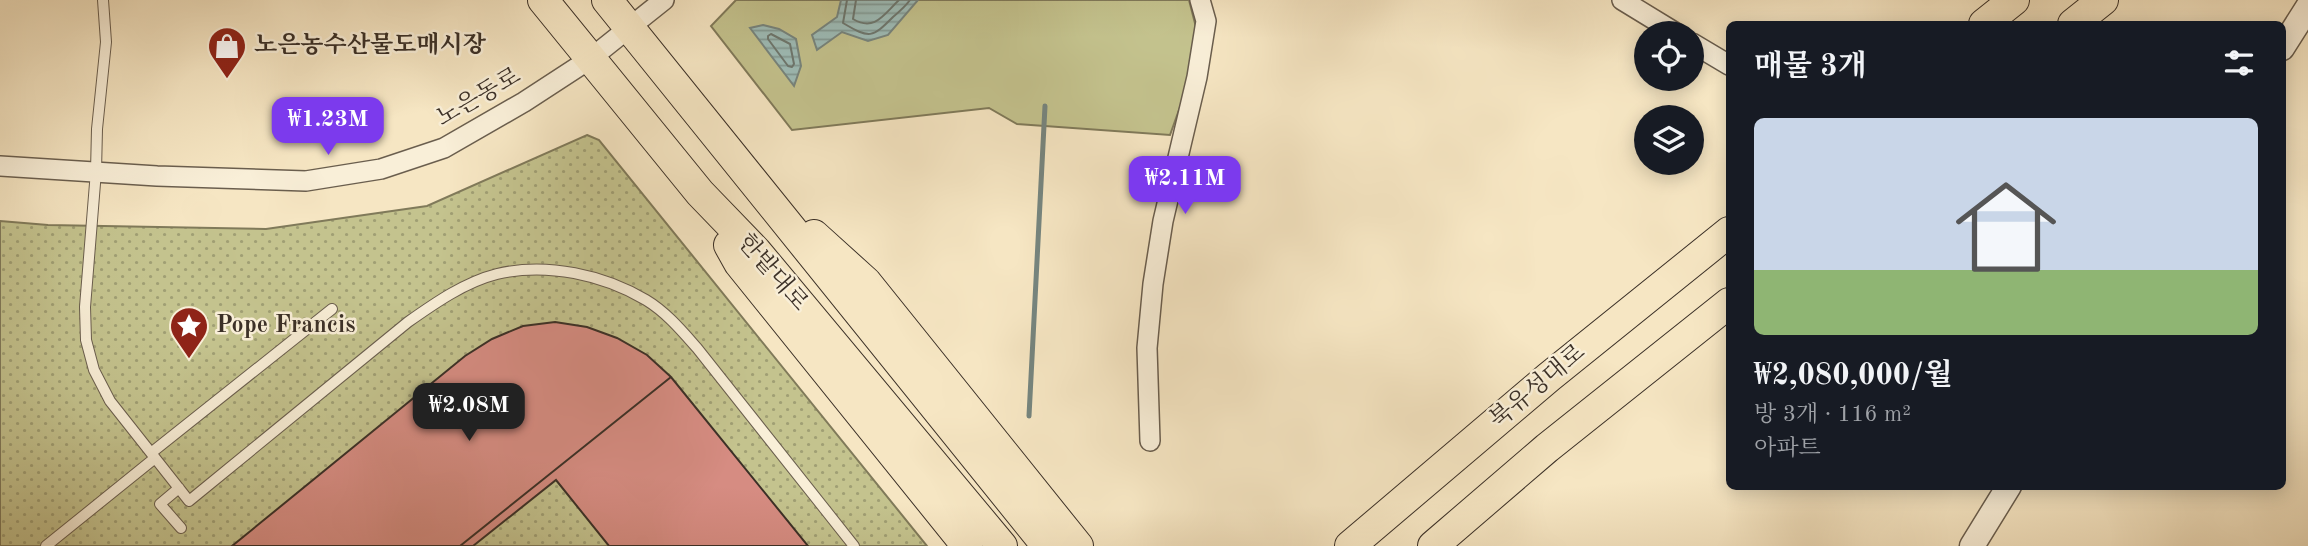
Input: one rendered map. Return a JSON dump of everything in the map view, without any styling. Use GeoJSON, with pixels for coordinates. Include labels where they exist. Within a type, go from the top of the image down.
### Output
{"type":"FeatureCollection","features":[{"type":"Feature","properties":{"kind":"main road","name":"한밭대로"},"geometry":{"type":"LineString","coordinates":[[543,0],[700,193],[756,251],[1002,546]]}},
{"type":"Feature","properties":{"kind":"main road","name":"한밭대로"},"geometry":{"type":"LineString","coordinates":[[607,0],[1047,546]]}},
{"type":"Feature","properties":{"kind":"main road"},"geometry":{"type":"LineString","coordinates":[[1988,21],[2014,0]]}},
{"type":"Feature","properties":{"kind":"main road"},"geometry":{"type":"LineString","coordinates":[[2077,21],[2103,0]]}},
{"type":"Feature","properties":{"kind":"main road"},"geometry":{"type":"LineString","coordinates":[[746,175],[866,282],[1078,546]]}},
{"type":"Feature","properties":{"kind":"main road"},"geometry":{"type":"LineString","coordinates":[[700,193],[739,263],[967,546]]}},
{"type":"Feature","properties":{"kind":"main road","name":"북유성대로"},"geometry":{"type":"LineString","coordinates":[[1350,546],[1549,377],[1726,234]]}},
{"type":"Feature","properties":{"kind":"main road"},"geometry":{"type":"LineString","coordinates":[[1433,546],[1547,449],[1726,305]]}},
{"type":"Feature","properties":{"kind":"street","name":"노은동로"},"geometry":{"type":"LineString","coordinates":[[0,166],[157,176],[306,181],[382,169],[444,148],[524,102],[590,59],[664,0]]}},
{"type":"Feature","properties":{"kind":"street"},"geometry":{"type":"LineString","coordinates":[[1150,441],[1147,348],[1153,284],[1163,221],[1198,77],[1206,21],[1200,0]]}},
{"type":"Feature","properties":{"kind":"street"},"geometry":{"type":"LineString","coordinates":[[1622,0],[1656,21]]}},
{"type":"Feature","properties":{"kind":"street"},"geometry":{"type":"LineString","coordinates":[[2286,42],[2308,7]]}},
{"type":"Feature","properties":{"kind":"street"},"geometry":{"type":"LineString","coordinates":[[1704,50],[1726,63]]}},
{"type":"Feature","properties":{"kind":"street"},"geometry":{"type":"LineString","coordinates":[[1972,546],[2007,490]]}},
{"type":"Feature","properties":{"kind":"lane"},"geometry":{"type":"LineString","coordinates":[[103,0],[106,42],[85,307],[86,340],[94,370],[110,401],[188,502],[438,301],[497,274],[533,270],[568,271],[608,282],[648,301],[675,324],[854,546]]}},
{"type":"Feature","properties":{"kind":"lane"},"geometry":{"type":"LineString","coordinates":[[46,546],[332,309]]}},
{"type":"Feature","properties":{"kind":"lane"},"geometry":{"type":"LineString","coordinates":[[179,488],[160,504],[181,528]]}},
{"type":"Feature","properties":{"kind":"shaded area"},"geometry":{"type":"Polygon","coordinates":[[[736,0],[1189,0],[1197,31],[1189,82],[1170,135],[1017,124],[989,108],[792,130],[711,26],[736,0]]]}},
{"type":"Feature","properties":{"kind":"shaded area"},"geometry":{"type":"Polygon","coordinates":[[[587,135],[599,140],[927,546],[0,546],[0,221],[48,225],[266,229],[427,206],[587,135]]]}},
{"type":"Feature","properties":{"kind":"water"},"geometry":{"type":"Polygon","coordinates":[[[841,0],[918,0],[888,35],[868,41],[842,32],[817,50],[812,35],[837,17],[841,0]]]}},
{"type":"Feature","properties":{"kind":"water"},"geometry":{"type":"Polygon","coordinates":[[[763,25],[779,29],[796,39],[801,66],[794,86],[750,28],[763,25]]]}},
{"type":"Feature","properties":{"kind":"building"},"geometry":{"type":"Polygon","coordinates":[[[555,322],[587,327],[617,338],[647,355],[671,377],[808,546],[609,546],[556,480],[473,546],[232,546],[465,356],[492,339],[523,326],[555,322]]]}},
{"type":"Feature","properties":{"kind":"building"},"geometry":{"type":"Polygon","coordinates":[[[555,322],[587,327],[617,338],[647,355],[671,377],[460,546],[232,546],[465,356],[492,339],[523,326],[555,322]]]}},
{"type":"Feature","properties":{"kind":"waterway"},"geometry":{"type":"LineString","coordinates":[[1029,416],[1045,106]]}},
{"type":"Feature","properties":{"kind":"place","name":"노은농수산물도매시장"},"geometry":{"type":"Point","coordinates":[227,80]}},
{"type":"Feature","properties":{"kind":"place","name":"Pope Francis"},"geometry":{"type":"Point","coordinates":[189,360]}}]}
